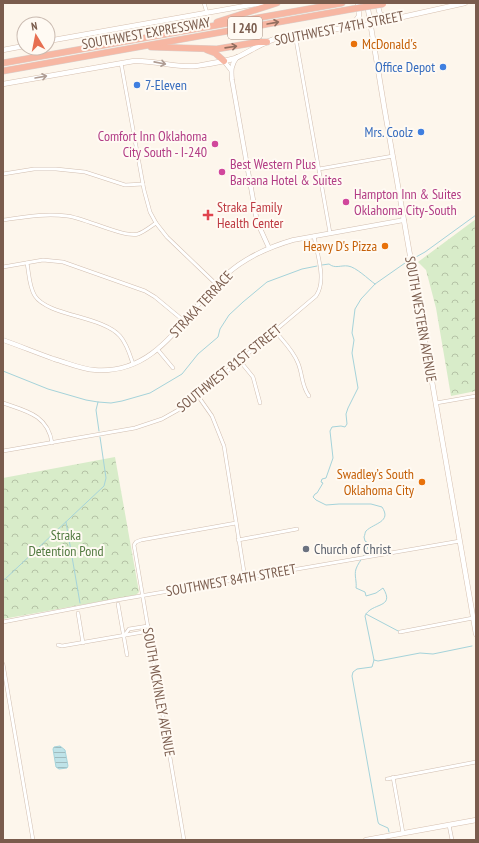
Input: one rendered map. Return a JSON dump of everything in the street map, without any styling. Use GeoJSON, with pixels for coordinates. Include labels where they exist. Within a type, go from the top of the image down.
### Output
{"type":"FeatureCollection","features":[{"type":"Feature","properties":{"kind":"highway"},"geometry":{"type":"LineString","coordinates":[[203,28],[233,16],[277,3]]}},
{"type":"Feature","properties":{"kind":"highway","name":"SOUTHWEST EXPRESSWAY"},"geometry":{"type":"LineString","coordinates":[[3,63],[342,3]]}},
{"type":"Feature","properties":{"kind":"highway","name":"SOUTHWEST EXPRESSWAY"},"geometry":{"type":"LineString","coordinates":[[3,71],[382,3]]}},
{"type":"Feature","properties":{"kind":"highway"},"geometry":{"type":"LineString","coordinates":[[138,47],[204,49],[227,48],[258,42],[267,42]]}},
{"type":"Feature","properties":{"kind":"highway"},"geometry":{"type":"LineString","coordinates":[[204,49],[214,53],[224,61]]}},
{"type":"Feature","properties":{"kind":"main road"},"geometry":{"type":"LineString","coordinates":[[56,40],[262,3]]}},
{"type":"Feature","properties":{"kind":"main road"},"geometry":{"type":"LineString","coordinates":[[351,27],[359,16],[358,3]]}},
{"type":"Feature","properties":{"kind":"main road","name":"SOUTH WESTERN AVENUE"},"geometry":{"type":"LineString","coordinates":[[367,3],[460,540],[474,608],[473,618],[476,634]]}},
{"type":"Feature","properties":{"kind":"main road"},"geometry":{"type":"LineString","coordinates":[[382,3],[380,14],[391,19]]}},
{"type":"Feature","properties":{"kind":"main road","name":"SOUTHWEST 74TH STREET"},"geometry":{"type":"LineString","coordinates":[[3,84],[121,63],[147,61],[191,66],[224,61],[237,57],[267,42],[281,37],[371,24],[465,3]]}},
{"type":"Feature","properties":{"kind":"main road"},"geometry":{"type":"LineString","coordinates":[[3,50],[16,48]]}},
{"type":"Feature","properties":{"kind":"main road"},"geometry":{"type":"LineString","coordinates":[[366,840],[476,820]]}},
{"type":"Feature","properties":{"kind":"street"},"geometry":{"type":"LineString","coordinates":[[204,3],[207,13]]}},
{"type":"Feature","properties":{"kind":"street"},"geometry":{"type":"LineString","coordinates":[[295,34],[330,233]]}},
{"type":"Feature","properties":{"kind":"street"},"geometry":{"type":"LineString","coordinates":[[237,57],[232,63],[231,70],[256,216],[262,234],[269,248]]}},
{"type":"Feature","properties":{"kind":"street"},"geometry":{"type":"LineString","coordinates":[[224,61],[231,70]]}},
{"type":"Feature","properties":{"kind":"street"},"geometry":{"type":"LineString","coordinates":[[121,63],[148,206],[156,222],[167,236],[216,284]]}},
{"type":"Feature","properties":{"kind":"street"},"geometry":{"type":"LineString","coordinates":[[319,170],[393,156]]}},
{"type":"Feature","properties":{"kind":"street"},"geometry":{"type":"LineString","coordinates":[[3,174],[34,169],[61,169],[85,172],[125,185],[143,184]]}},
{"type":"Feature","properties":{"kind":"street"},"geometry":{"type":"LineString","coordinates":[[3,220],[38,215],[67,216],[131,235],[140,232],[156,222]]}},
{"type":"Feature","properties":{"kind":"street","name":"STRAKA TERRACE"},"geometry":{"type":"LineString","coordinates":[[3,340],[90,370],[113,370],[133,364],[158,350],[216,284],[243,262],[269,248],[293,240],[404,220]]}},
{"type":"Feature","properties":{"kind":"street","name":"SOUTHWEST 81ST STREET"},"geometry":{"type":"LineString","coordinates":[[3,451],[124,430],[148,424],[172,414],[198,396],[313,299],[320,291],[322,278],[314,236]]}},
{"type":"Feature","properties":{"kind":"street"},"geometry":{"type":"LineString","coordinates":[[3,267],[43,260],[63,262],[131,285],[155,297],[184,321]]}},
{"type":"Feature","properties":{"kind":"street"},"geometry":{"type":"LineString","coordinates":[[27,263],[32,289],[38,300],[47,305],[106,326],[116,332],[124,342],[133,364]]}},
{"type":"Feature","properties":{"kind":"street"},"geometry":{"type":"LineString","coordinates":[[275,331],[291,349],[296,358],[304,388],[309,396]]}},
{"type":"Feature","properties":{"kind":"street"},"geometry":{"type":"LineString","coordinates":[[158,350],[173,368]]}},
{"type":"Feature","properties":{"kind":"street"},"geometry":{"type":"LineString","coordinates":[[240,361],[253,377],[260,403]]}},
{"type":"Feature","properties":{"kind":"street"},"geometry":{"type":"LineString","coordinates":[[198,396],[212,416],[223,443],[245,578]]}},
{"type":"Feature","properties":{"kind":"street"},"geometry":{"type":"LineString","coordinates":[[436,403],[476,396]]}},
{"type":"Feature","properties":{"kind":"street"},"geometry":{"type":"LineString","coordinates":[[3,403],[31,413],[42,420],[50,433],[52,443]]}},
{"type":"Feature","properties":{"kind":"street","name":"SOUTH MCKINLEY AVENUE"},"geometry":{"type":"LineString","coordinates":[[184,840],[134,549],[135,543],[141,540],[236,523]]}},
{"type":"Feature","properties":{"kind":"street"},"geometry":{"type":"LineString","coordinates":[[238,540],[297,529]]}},
{"type":"Feature","properties":{"kind":"street","name":"SOUTHWEST 84TH STREET"},"geometry":{"type":"LineString","coordinates":[[3,622],[460,540]]}},
{"type":"Feature","properties":{"kind":"street"},"geometry":{"type":"LineString","coordinates":[[118,604],[127,655]]}},
{"type":"Feature","properties":{"kind":"street"},"geometry":{"type":"LineString","coordinates":[[78,613],[83,643]]}},
{"type":"Feature","properties":{"kind":"street"},"geometry":{"type":"LineString","coordinates":[[400,632],[473,618]]}},
{"type":"Feature","properties":{"kind":"street"},"geometry":{"type":"LineString","coordinates":[[124,636],[129,629],[148,626]]}},
{"type":"Feature","properties":{"kind":"street"},"geometry":{"type":"LineString","coordinates":[[58,645],[62,646],[83,643],[149,631]]}},
{"type":"Feature","properties":{"kind":"street"},"geometry":{"type":"LineString","coordinates":[[3,664],[33,840]]}},
{"type":"Feature","properties":{"kind":"street"},"geometry":{"type":"LineString","coordinates":[[386,779],[476,762]]}},
{"type":"Feature","properties":{"kind":"street"},"geometry":{"type":"LineString","coordinates":[[393,778],[403,833]]}},
{"type":"Feature","properties":{"kind":"street"},"geometry":{"type":"LineString","coordinates":[[449,825],[452,840]]}},
{"type":"Feature","properties":{"kind":"green space"},"geometry":{"type":"Polygon","coordinates":[[[476,219],[476,391],[451,396],[436,308],[426,270],[418,262],[476,219]]]}},
{"type":"Feature","properties":{"kind":"green space","name":"Straka Detention Pond"},"geometry":{"type":"Polygon","coordinates":[[[115,457],[139,592],[136,595],[3,619],[3,478],[115,457]]]}},
{"type":"Feature","properties":{"kind":"water"},"geometry":{"type":"Polygon","coordinates":[[[60,746],[65,750],[68,766],[67,768],[59,769],[56,767],[53,749],[54,747],[60,746]]]}},
{"type":"Feature","properties":{"kind":"waterway"},"geometry":{"type":"LineString","coordinates":[[416,257],[476,215]]}},
{"type":"Feature","properties":{"kind":"waterway"},"geometry":{"type":"LineString","coordinates":[[389,832],[388,828],[379,824],[378,822],[352,676],[353,672],[357,669],[372,667],[374,660],[365,616],[368,612],[381,605],[387,599],[383,588],[376,593],[366,596],[365,592],[356,588],[355,574],[357,566],[368,547],[368,543],[365,541],[364,537],[366,531],[381,522],[385,516],[385,512],[382,507],[371,504],[326,505],[313,497],[323,483],[321,482],[322,479],[326,478],[333,458],[330,431],[332,427],[345,427],[347,424],[346,414],[358,388],[352,353],[354,340],[352,333],[355,309],[361,299],[375,284],[405,263]]}},
{"type":"Feature","properties":{"kind":"waterway"},"geometry":{"type":"LineString","coordinates":[[322,265],[329,264],[334,266],[351,267],[375,284]]}},
{"type":"Feature","properties":{"kind":"waterway"},"geometry":{"type":"LineString","coordinates":[[3,371],[48,389],[98,402],[111,403],[150,393],[182,374],[198,354],[218,337],[220,329],[229,315],[267,282],[302,269],[317,266]]}},
{"type":"Feature","properties":{"kind":"waterway"},"geometry":{"type":"LineString","coordinates":[[98,402],[96,410],[99,431]]}},
{"type":"Feature","properties":{"kind":"waterway"},"geometry":{"type":"LineString","coordinates":[[3,581],[104,486],[106,478],[100,437]]}},
{"type":"Feature","properties":{"kind":"waterway"},"geometry":{"type":"LineString","coordinates":[[66,522],[80,603]]}},
{"type":"Feature","properties":{"kind":"waterway"},"geometry":{"type":"LineString","coordinates":[[366,614],[400,632]]}},
{"type":"Feature","properties":{"kind":"waterway"},"geometry":{"type":"LineString","coordinates":[[374,660],[378,661],[420,653],[433,654],[472,646]]}},
{"type":"Feature","properties":{"kind":"place","name":"McDonald's"},"geometry":{"type":"Point","coordinates":[354,44]}},
{"type":"Feature","properties":{"kind":"place","name":"Office Depot"},"geometry":{"type":"Point","coordinates":[443,67]}},
{"type":"Feature","properties":{"kind":"place","name":"7-Eleven"},"geometry":{"type":"Point","coordinates":[137,85]}},
{"type":"Feature","properties":{"kind":"place","name":"Mrs. Coolz"},"geometry":{"type":"Point","coordinates":[421,132]}},
{"type":"Feature","properties":{"kind":"place","name":"Comfort Inn Oklahoma City South - I-240"},"geometry":{"type":"Point","coordinates":[215,144]}},
{"type":"Feature","properties":{"kind":"place","name":"Best Western Plus Barsana Hotel & Suites"},"geometry":{"type":"Point","coordinates":[222,172]}},
{"type":"Feature","properties":{"kind":"place","name":"Hampton Inn & Suites Oklahoma City-South"},"geometry":{"type":"Point","coordinates":[346,202]}},
{"type":"Feature","properties":{"kind":"place","name":"Straka Family Health Center"},"geometry":{"type":"Point","coordinates":[208,215]}},
{"type":"Feature","properties":{"kind":"place","name":"Heavy D's Pizza"},"geometry":{"type":"Point","coordinates":[385,246]}},
{"type":"Feature","properties":{"kind":"place","name":"Swadley’s South Oklahoma City"},"geometry":{"type":"Point","coordinates":[422,482]}},
{"type":"Feature","properties":{"kind":"place","name":"Church of Christ"},"geometry":{"type":"Point","coordinates":[306,549]}}]}
